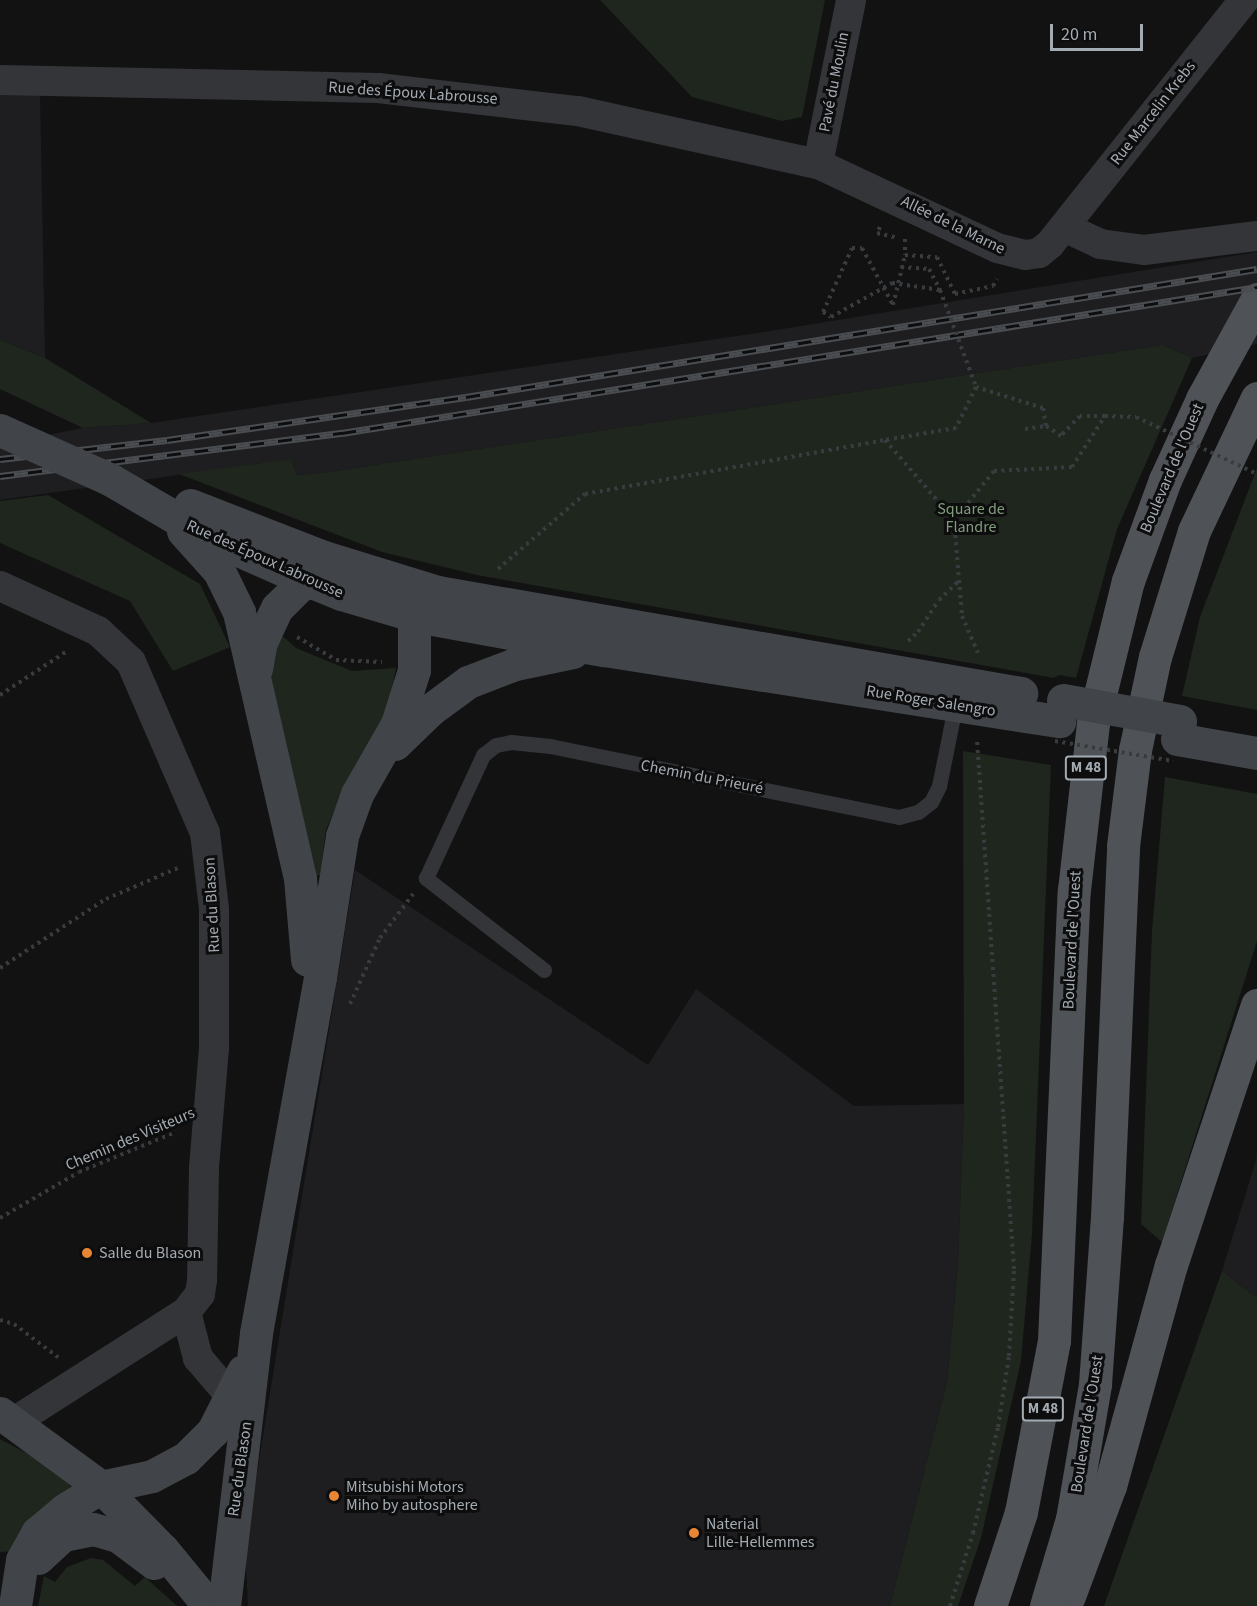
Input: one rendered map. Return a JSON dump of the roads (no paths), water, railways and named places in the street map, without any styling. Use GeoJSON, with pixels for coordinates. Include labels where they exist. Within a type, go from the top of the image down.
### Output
{"type":"FeatureCollection","features":[{"type":"Feature","properties":{"kind":"main road","name":"Boulevard de l'Ouest"},"geometry":{"type":"LineString","coordinates":[[990,1606],[1020,1512],[1054,1341],[1074,890],[1093,723],[1122,602],[1156,501],[1202,399],[1257,299]]}},
{"type":"Feature","properties":{"kind":"main road","name":"Boulevard de l'Ouest"},"geometry":{"type":"LineString","coordinates":[[1046,1606],[1072,1519],[1095,1384],[1107,1217],[1122,857],[1135,750],[1155,657],[1188,550],[1257,398]]}},
{"type":"Feature","properties":{"kind":"main road","name":"Rue des Époux Labrousse"},"geometry":{"type":"LineString","coordinates":[[0,430],[111,480],[376,573],[438,592],[747,645]]}},
{"type":"Feature","properties":{"kind":"main road","name":"Rue des Époux Labrousse"},"geometry":{"type":"LineString","coordinates":[[111,480],[205,535],[307,581],[416,616],[604,651]]}},
{"type":"Feature","properties":{"kind":"main road","name":"Rue du Blason"},"geometry":{"type":"LineString","coordinates":[[151,505],[199,546],[225,582],[238,612],[303,895],[307,957],[305,1048]]}},
{"type":"Feature","properties":{"kind":"main road","name":"Rue du Blason"},"geometry":{"type":"LineString","coordinates":[[224,1606],[256,1333],[305,1048],[321,977],[342,836],[357,794],[375,765],[409,692],[414,670],[416,616],[406,590],[376,573],[337,573],[307,581],[284,600],[267,626],[257,657],[257,689]]}},
{"type":"Feature","properties":{"kind":"main road","name":"Rue Roger Salengro"},"geometry":{"type":"LineString","coordinates":[[747,645],[1059,720],[1257,753]]}},
{"type":"Feature","properties":{"kind":"main road","name":"Rue du Blason"},"geometry":{"type":"LineString","coordinates":[[375,765],[430,710],[468,682],[540,658],[604,651]]}},
{"type":"Feature","properties":{"kind":"main road","name":"Rue Roger Salengro"},"geometry":{"type":"LineString","coordinates":[[604,651],[956,694]]}},
{"type":"Feature","properties":{"kind":"main road","name":"Rue Roger Salengro"},"geometry":{"type":"LineString","coordinates":[[1177,740],[1257,735]]}},
{"type":"Feature","properties":{"kind":"main road"},"geometry":{"type":"LineString","coordinates":[[1065,1606],[1110,1486],[1171,1265],[1257,1005]]}},
{"type":"Feature","properties":{"kind":"main road","name":"Rue du Blason"},"geometry":{"type":"LineString","coordinates":[[15,1606],[22,1560],[37,1533],[64,1510],[101,1487],[152,1476],[186,1458],[213,1431],[232,1398],[256,1333]]}},
{"type":"Feature","properties":{"kind":"main road"},"geometry":{"type":"LineString","coordinates":[[7,1418],[101,1487],[163,1550],[209,1606]]}},
{"type":"Feature","properties":{"kind":"main road"},"geometry":{"type":"LineString","coordinates":[[23,1606],[28,1578],[41,1553],[63,1535],[93,1529],[118,1536],[132,1545],[203,1606]]}},
{"type":"Feature","properties":{"kind":"street","name":"Pavé du Moulin"},"geometry":{"type":"LineString","coordinates":[[818,165],[851,0]]}},
{"type":"Feature","properties":{"kind":"street","name":"Rue Marcelin Krebs"},"geometry":{"type":"LineString","coordinates":[[1064,227],[1244,0]]}},
{"type":"Feature","properties":{"kind":"street","name":"Rue des Époux Labrousse"},"geometry":{"type":"LineString","coordinates":[[0,80],[305,85],[447,93],[601,116],[818,165]]}},
{"type":"Feature","properties":{"kind":"street","name":"Allée de la Marne"},"geometry":{"type":"LineString","coordinates":[[818,165],[1011,254],[1039,253],[1064,227]]}},
{"type":"Feature","properties":{"kind":"street"},"geometry":{"type":"LineString","coordinates":[[1064,227],[1100,244],[1144,250],[1257,236]]}},
{"type":"Feature","properties":{"kind":"street","name":"Rue du Blason"},"geometry":{"type":"LineString","coordinates":[[0,586],[98,631],[120,649],[140,676],[205,833],[209,855],[215,984],[200,1294],[186,1312],[75,1381],[7,1418]]}},
{"type":"Feature","properties":{"kind":"street","name":"Rue du Blason"},"geometry":{"type":"LineString","coordinates":[[186,1312],[198,1358],[232,1398]]}},
{"type":"Feature","properties":{"kind":"lane","name":"Chemin du Prieuré"},"geometry":{"type":"LineString","coordinates":[[544,970],[426,878],[483,755],[496,745],[511,742],[550,746],[899,817],[918,812],[935,794],[956,694]]}},
{"type":"Feature","properties":{"kind":"railway"},"geometry":{"type":"LineString","coordinates":[[0,459],[167,440],[466,397],[1257,269]]}},
{"type":"Feature","properties":{"kind":"railway"},"geometry":{"type":"LineString","coordinates":[[0,476],[342,433],[1257,287]]}},
{"type":"Feature","properties":{"kind":"place","name":"Salle du Blason"},"geometry":{"type":"Point","coordinates":[87,1253]}},
{"type":"Feature","properties":{"kind":"place","name":"Mitsubishi Motors Miho by autosphere"},"geometry":{"type":"Point","coordinates":[334,1496]}},
{"type":"Feature","properties":{"kind":"place","name":"Naterial Lille-Hellemmes"},"geometry":{"type":"Point","coordinates":[694,1533]}},
{"type":"Feature","properties":{"kind":"park label","name":"Square de Flandre"},"geometry":{"type":"Point","coordinates":[971,518]}}]}
